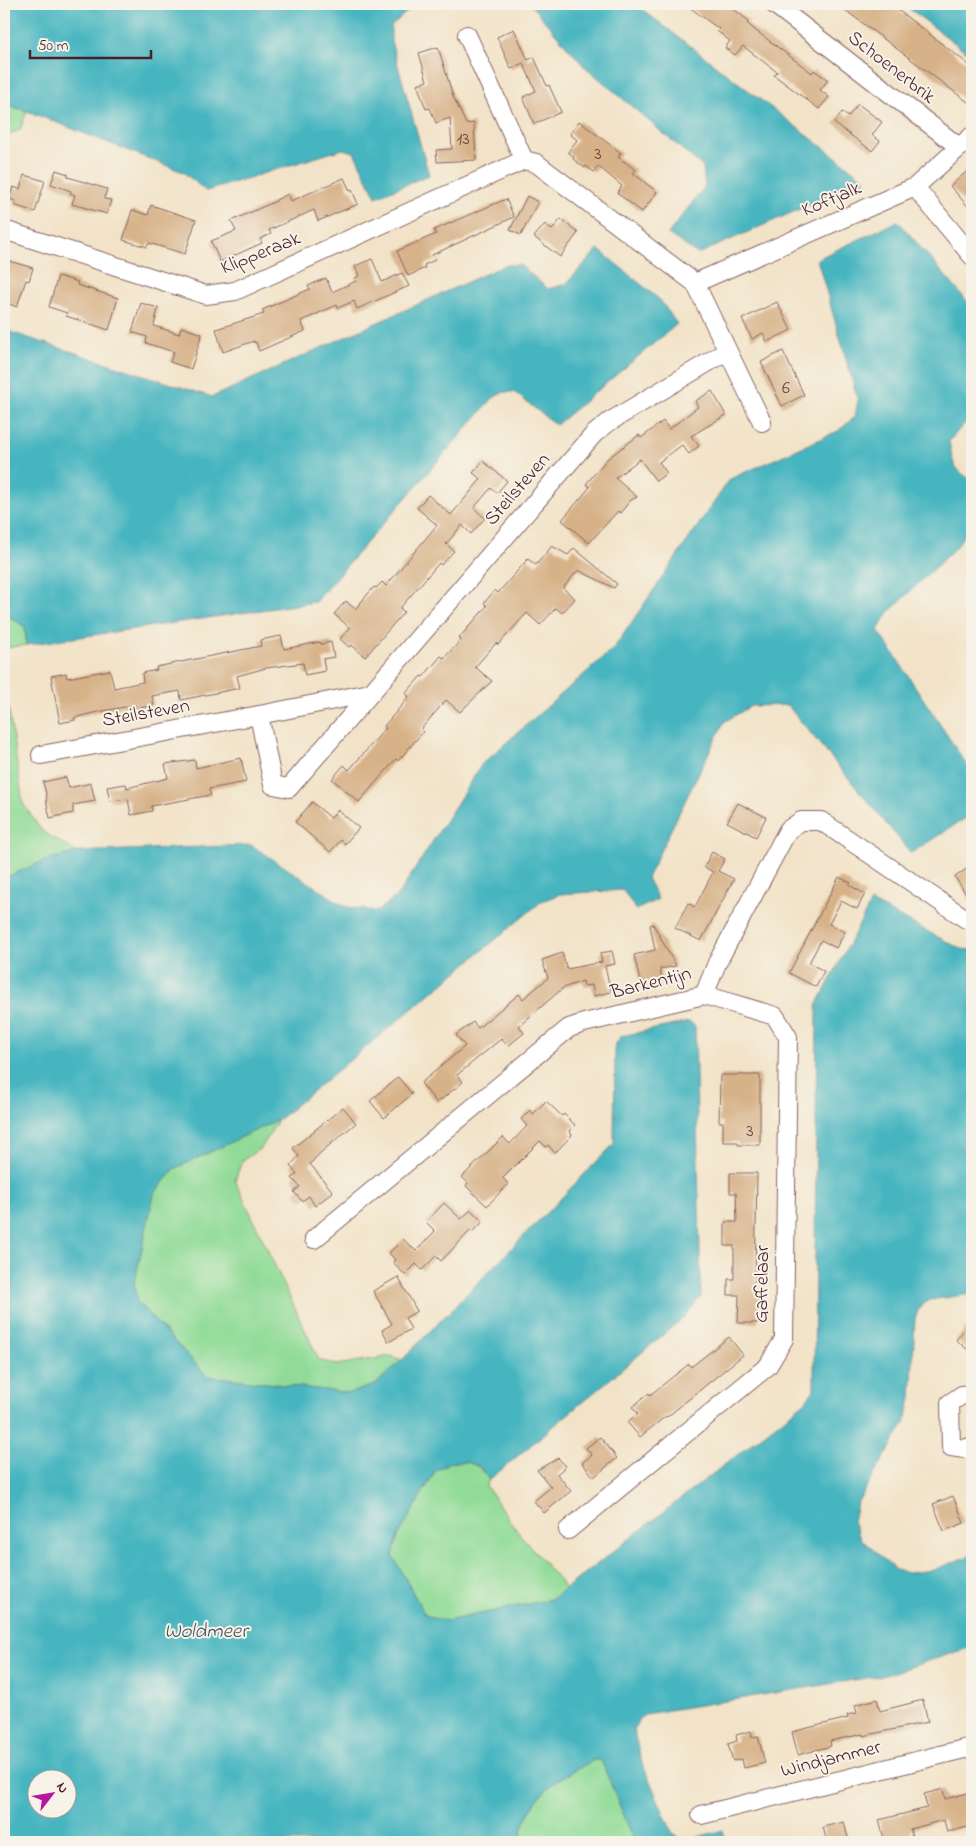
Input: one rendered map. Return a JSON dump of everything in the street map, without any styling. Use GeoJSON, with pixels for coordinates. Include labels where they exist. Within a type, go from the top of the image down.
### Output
{"type":"FeatureCollection","features":[{"type":"Feature","properties":{"kind":"street","name":"Schoenerbrik"},"geometry":{"type":"LineString","coordinates":[[774,4],[966,141]]}},
{"type":"Feature","properties":{"kind":"street"},"geometry":{"type":"LineString","coordinates":[[467,35],[524,160],[536,163],[696,282],[762,422]]}},
{"type":"Feature","properties":{"kind":"street","name":"Koftjalk"},"geometry":{"type":"LineString","coordinates":[[696,282],[915,187],[966,141]]}},
{"type":"Feature","properties":{"kind":"street","name":"Klipperaak"},"geometry":{"type":"LineString","coordinates":[[4,230],[206,296],[235,291],[524,160]]}},
{"type":"Feature","properties":{"kind":"street"},"geometry":{"type":"LineString","coordinates":[[915,187],[972,256]]}},
{"type":"Feature","properties":{"kind":"street","name":"Steilsteven"},"geometry":{"type":"LineString","coordinates":[[259,715],[273,785],[289,788],[594,434],[609,422],[727,351]]}},
{"type":"Feature","properties":{"kind":"street","name":"Steilsteven"},"geometry":{"type":"LineString","coordinates":[[41,755],[370,693]]}},
{"type":"Feature","properties":{"kind":"street","name":"Barkentijn"},"geometry":{"type":"LineString","coordinates":[[314,1239],[569,1028],[704,995],[717,963],[788,830],[801,820],[821,822],[966,919],[972,918]]}},
{"type":"Feature","properties":{"kind":"street","name":"Gaffelaar"},"geometry":{"type":"LineString","coordinates":[[568,1530],[768,1366],[784,1339],[788,1037],[775,1016],[704,995]]}},
{"type":"Feature","properties":{"kind":"street"},"geometry":{"type":"LineString","coordinates":[[972,1394],[962,1395],[950,1403],[951,1447],[965,1449],[972,1446]]}},
{"type":"Feature","properties":{"kind":"street","name":"Windjammer"},"geometry":{"type":"LineString","coordinates":[[701,1815],[972,1747]]}},
{"type":"Feature","properties":{"kind":"green space"},"geometry":{"type":"Polygon","coordinates":[[[4,104],[27,111],[20,130],[6,136],[4,142],[4,104]]]}},
{"type":"Feature","properties":{"kind":"green space"},"geometry":{"type":"Polygon","coordinates":[[[4,613],[25,627],[26,645],[7,648],[4,654],[4,613]]]}},
{"type":"Feature","properties":{"kind":"green space"},"geometry":{"type":"Polygon","coordinates":[[[4,679],[23,804],[42,831],[76,852],[44,861],[4,878],[4,679]]]}},
{"type":"Feature","properties":{"kind":"green space"},"geometry":{"type":"Polygon","coordinates":[[[278,1120],[262,1147],[242,1161],[235,1180],[319,1360],[337,1365],[391,1356],[402,1360],[375,1385],[350,1393],[207,1376],[137,1302],[134,1284],[154,1194],[174,1169],[278,1120]]]}},
{"type":"Feature","properties":{"kind":"green space"},"geometry":{"type":"Polygon","coordinates":[[[451,1462],[473,1464],[481,1470],[489,1480],[486,1486],[517,1531],[565,1589],[552,1599],[446,1621],[433,1618],[424,1613],[393,1556],[397,1538],[435,1471],[451,1462]]]}},
{"type":"Feature","properties":{"kind":"green space"},"geometry":{"type":"Polygon","coordinates":[[[594,1760],[601,1760],[635,1842],[520,1842],[526,1820],[533,1806],[552,1784],[594,1760]]]}},
{"type":"Feature","properties":{"kind":"water"},"geometry":{"type":"Polygon","coordinates":[[[4,4],[421,4],[410,9],[391,26],[391,41],[429,175],[376,197],[354,152],[343,149],[206,191],[183,172],[27,111],[4,104],[4,4]]]}},
{"type":"Feature","properties":{"kind":"water"},"geometry":{"type":"Polygon","coordinates":[[[530,4],[635,4],[866,180],[698,254],[668,234],[705,186],[703,167],[583,65],[530,4]]]}},
{"type":"Feature","properties":{"kind":"water"},"geometry":{"type":"Polygon","coordinates":[[[903,4],[972,4],[972,56],[903,4]]]}},
{"type":"Feature","properties":{"kind":"water","name":"Woldmeer"},"geometry":{"type":"Polygon","coordinates":[[[898,221],[972,307],[972,390],[967,421],[949,441],[954,464],[965,476],[972,480],[972,521],[957,546],[889,612],[878,630],[972,773],[972,814],[911,853],[787,705],[751,706],[724,722],[647,878],[658,899],[636,910],[623,890],[560,894],[542,901],[278,1120],[174,1169],[154,1194],[134,1284],[137,1302],[207,1376],[350,1393],[375,1385],[402,1360],[614,1144],[615,1045],[621,1036],[689,1022],[695,1026],[701,1297],[682,1319],[489,1480],[479,1466],[466,1462],[451,1462],[435,1471],[397,1538],[393,1556],[424,1613],[433,1618],[447,1621],[552,1599],[805,1402],[814,1390],[817,1005],[871,902],[961,949],[972,950],[972,1294],[929,1300],[920,1307],[915,1318],[911,1399],[905,1423],[857,1503],[853,1521],[860,1538],[896,1570],[908,1573],[933,1570],[972,1555],[972,1647],[885,1675],[645,1714],[633,1729],[642,1763],[672,1832],[684,1841],[723,1830],[726,1842],[635,1842],[601,1760],[594,1760],[552,1784],[533,1806],[526,1820],[520,1842],[4,1842],[4,878],[44,861],[76,852],[251,845],[346,907],[378,911],[399,894],[482,764],[614,648],[730,479],[838,431],[855,417],[858,400],[817,259],[898,221]]]}},
{"type":"Feature","properties":{"kind":"water"},"geometry":{"type":"Polygon","coordinates":[[[598,249],[660,300],[677,324],[556,425],[514,392],[504,392],[493,398],[315,602],[26,645],[25,627],[4,613],[4,330],[212,397],[505,265],[520,265],[548,289],[566,284],[598,249]]]}},
{"type":"Feature","properties":{"kind":"building"},"geometry":{"type":"Polygon","coordinates":[[[685,4],[727,4],[749,21],[747,23],[755,30],[812,73],[814,70],[828,80],[820,90],[829,97],[819,109],[774,75],[777,72],[743,46],[735,55],[725,48],[730,41],[717,31],[719,29],[685,4]]]}},
{"type":"Feature","properties":{"kind":"building"},"geometry":{"type":"Polygon","coordinates":[[[837,4],[890,4],[972,67],[972,105],[837,4]]]}},
{"type":"Feature","properties":{"kind":"building"},"geometry":{"type":"Polygon","coordinates":[[[514,29],[528,60],[534,57],[561,112],[534,124],[523,97],[536,91],[523,63],[511,69],[497,37],[514,29]]]}},
{"type":"Feature","properties":{"kind":"building"},"geometry":{"type":"Polygon","coordinates":[[[438,47],[453,96],[466,124],[474,123],[476,160],[437,162],[436,150],[452,149],[450,118],[436,123],[430,108],[426,109],[417,84],[427,81],[419,53],[438,47]]]}},
{"type":"Feature","properties":{"kind":"building"},"geometry":{"type":"Polygon","coordinates":[[[858,104],[882,122],[872,135],[880,141],[872,151],[834,123],[842,112],[848,117],[858,104]]]}},
{"type":"Feature","properties":{"kind":"building"},"geometry":{"type":"Polygon","coordinates":[[[579,121],[621,153],[618,157],[636,170],[633,173],[657,192],[642,212],[617,193],[622,186],[598,166],[594,172],[586,166],[585,168],[573,159],[574,157],[568,152],[577,140],[570,134],[579,121]]]}},
{"type":"Feature","properties":{"kind":"building"},"geometry":{"type":"Polygon","coordinates":[[[972,167],[972,211],[950,186],[972,167]]]}},
{"type":"Feature","properties":{"kind":"building"},"geometry":{"type":"Polygon","coordinates":[[[56,170],[68,174],[68,177],[107,189],[104,199],[111,200],[107,214],[72,204],[75,195],[70,193],[71,191],[51,184],[56,170]]]}},
{"type":"Feature","properties":{"kind":"building"},"geometry":{"type":"Polygon","coordinates":[[[24,175],[45,181],[35,212],[14,205],[16,201],[9,199],[13,187],[20,189],[24,175]]]}},
{"type":"Feature","properties":{"kind":"building"},"geometry":{"type":"Polygon","coordinates":[[[344,178],[358,204],[318,221],[314,210],[269,230],[271,234],[260,239],[262,243],[220,262],[211,241],[236,231],[231,221],[288,194],[291,201],[344,178]]]}},
{"type":"Feature","properties":{"kind":"building"},"geometry":{"type":"Polygon","coordinates":[[[527,196],[538,202],[521,235],[510,230],[527,196]]]}},
{"type":"Feature","properties":{"kind":"building"},"geometry":{"type":"Polygon","coordinates":[[[506,199],[514,217],[432,255],[435,260],[424,265],[425,268],[408,276],[397,251],[436,234],[434,230],[506,199]]]}},
{"type":"Feature","properties":{"kind":"building"},"geometry":{"type":"Polygon","coordinates":[[[151,205],[196,220],[185,254],[149,243],[147,247],[123,240],[132,210],[148,215],[151,205]]]}},
{"type":"Feature","properties":{"kind":"building"},"geometry":{"type":"Polygon","coordinates":[[[561,219],[578,233],[560,257],[534,237],[545,224],[552,230],[561,219]]]}},
{"type":"Feature","properties":{"kind":"building"},"geometry":{"type":"Polygon","coordinates":[[[372,259],[382,282],[402,273],[409,286],[357,309],[354,301],[338,308],[337,305],[301,321],[305,331],[259,351],[254,341],[223,352],[216,329],[264,314],[262,310],[310,289],[308,286],[326,278],[332,292],[356,281],[355,278],[359,276],[355,266],[372,259]]]}},
{"type":"Feature","properties":{"kind":"building"},"geometry":{"type":"Polygon","coordinates":[[[9,261],[33,268],[29,281],[26,280],[17,307],[4,302],[4,276],[9,261]]]}},
{"type":"Feature","properties":{"kind":"building"},"geometry":{"type":"Polygon","coordinates":[[[58,276],[78,282],[77,285],[118,298],[109,330],[66,316],[67,313],[49,307],[58,276]]]}},
{"type":"Feature","properties":{"kind":"building"},"geometry":{"type":"Polygon","coordinates":[[[777,302],[791,330],[767,342],[763,333],[752,339],[742,319],[777,302]]]}},
{"type":"Feature","properties":{"kind":"building"},"geometry":{"type":"Polygon","coordinates":[[[141,303],[158,308],[154,326],[179,334],[181,327],[202,334],[191,369],[170,362],[174,352],[146,343],[147,337],[132,332],[141,303]]]}},
{"type":"Feature","properties":{"kind":"building"},"geometry":{"type":"Polygon","coordinates":[[[783,351],[804,395],[782,406],[761,362],[783,351]]]}},
{"type":"Feature","properties":{"kind":"building"},"geometry":{"type":"Polygon","coordinates":[[[712,391],[726,415],[691,436],[699,446],[689,454],[682,445],[659,462],[667,473],[656,481],[640,459],[615,478],[637,497],[631,500],[620,513],[618,511],[589,543],[562,520],[590,487],[586,484],[607,459],[639,435],[641,438],[663,421],[669,429],[698,407],[695,401],[712,391]]]}},
{"type":"Feature","properties":{"kind":"building"},"geometry":{"type":"Polygon","coordinates":[[[483,461],[507,481],[497,493],[491,488],[474,508],[485,518],[471,534],[462,525],[446,544],[454,551],[441,565],[439,563],[400,608],[404,612],[365,657],[352,645],[349,647],[340,639],[350,628],[334,614],[346,601],[355,609],[374,587],[376,588],[382,582],[386,586],[437,525],[417,508],[428,495],[451,515],[481,479],[473,473],[483,461]]]}},
{"type":"Feature","properties":{"kind":"building"},"geometry":{"type":"Polygon","coordinates":[[[552,546],[568,555],[574,548],[617,584],[614,588],[578,570],[563,588],[575,599],[562,613],[556,608],[540,625],[527,613],[498,645],[496,643],[475,667],[492,681],[460,712],[446,700],[421,729],[423,732],[398,761],[396,759],[359,802],[332,779],[344,765],[349,770],[386,728],[384,726],[409,697],[406,693],[441,656],[444,658],[461,640],[459,638],[487,606],[484,603],[495,590],[498,593],[528,559],[536,565],[552,546]]]}},
{"type":"Feature","properties":{"kind":"building"},"geometry":{"type":"Polygon","coordinates":[[[281,636],[284,649],[320,642],[321,644],[331,642],[334,657],[323,659],[325,671],[305,675],[303,663],[266,668],[237,676],[240,688],[181,700],[180,691],[152,696],[154,705],[135,709],[135,705],[93,713],[60,723],[51,676],[66,673],[67,678],[110,670],[114,688],[143,682],[142,673],[157,670],[156,667],[261,646],[260,640],[281,636]]]}},
{"type":"Feature","properties":{"kind":"building"},"geometry":{"type":"Polygon","coordinates":[[[241,758],[246,782],[209,789],[211,795],[151,806],[152,811],[131,815],[128,799],[110,801],[107,787],[126,784],[127,788],[168,778],[165,764],[195,760],[196,768],[241,758]]]}},
{"type":"Feature","properties":{"kind":"building"},"geometry":{"type":"Polygon","coordinates":[[[66,777],[69,788],[91,783],[95,801],[73,805],[73,813],[50,818],[43,782],[66,777]]]}},
{"type":"Feature","properties":{"kind":"building"},"geometry":{"type":"Polygon","coordinates":[[[312,802],[331,818],[338,810],[359,828],[345,844],[341,840],[330,852],[295,822],[312,802]]]}},
{"type":"Feature","properties":{"kind":"building"},"geometry":{"type":"Polygon","coordinates":[[[738,803],[766,817],[756,837],[727,822],[738,803]]]}},
{"type":"Feature","properties":{"kind":"building"},"geometry":{"type":"Polygon","coordinates":[[[712,852],[725,859],[718,871],[734,879],[701,941],[675,928],[688,903],[695,907],[713,872],[704,867],[712,852]]]}},
{"type":"Feature","properties":{"kind":"building"},"geometry":{"type":"Polygon","coordinates":[[[972,865],[972,903],[955,877],[972,865]]]}},
{"type":"Feature","properties":{"kind":"building"},"geometry":{"type":"Polygon","coordinates":[[[839,877],[851,883],[849,885],[865,894],[857,909],[841,901],[829,924],[845,932],[836,948],[821,940],[809,963],[824,971],[816,987],[789,973],[839,877]]]}},
{"type":"Feature","properties":{"kind":"building"},"geometry":{"type":"Polygon","coordinates":[[[653,924],[676,966],[660,969],[662,981],[641,986],[634,955],[655,950],[650,925],[653,924]]]}},
{"type":"Feature","properties":{"kind":"building"},"geometry":{"type":"Polygon","coordinates":[[[612,951],[615,964],[605,966],[611,992],[594,996],[592,985],[584,986],[583,981],[563,988],[519,1026],[524,1033],[508,1046],[501,1039],[457,1075],[463,1082],[437,1103],[421,1083],[465,1046],[456,1035],[473,1022],[478,1028],[519,994],[523,999],[548,978],[542,960],[562,953],[567,969],[602,962],[600,953],[612,951]]]}},
{"type":"Feature","properties":{"kind":"building"},"geometry":{"type":"Polygon","coordinates":[[[720,1075],[760,1075],[760,1145],[738,1145],[738,1142],[723,1142],[723,1122],[719,1122],[720,1075]]]}},
{"type":"Feature","properties":{"kind":"building"},"geometry":{"type":"Polygon","coordinates":[[[398,1077],[412,1094],[384,1118],[370,1101],[398,1077]]]}},
{"type":"Feature","properties":{"kind":"building"},"geometry":{"type":"Polygon","coordinates":[[[546,1101],[575,1125],[569,1131],[572,1135],[555,1153],[548,1145],[546,1147],[540,1141],[503,1178],[508,1184],[487,1206],[466,1186],[468,1183],[462,1177],[503,1137],[510,1144],[527,1126],[521,1119],[530,1110],[533,1114],[546,1101]]]}},
{"type":"Feature","properties":{"kind":"building"},"geometry":{"type":"Polygon","coordinates":[[[343,1107],[356,1123],[320,1153],[310,1164],[333,1192],[315,1206],[309,1196],[302,1201],[294,1192],[300,1187],[292,1178],[297,1174],[290,1166],[299,1156],[293,1148],[343,1107]]]}},
{"type":"Feature","properties":{"kind":"building"},"geometry":{"type":"Polygon","coordinates":[[[730,1173],[757,1173],[755,1282],[759,1282],[758,1323],[738,1323],[739,1295],[728,1295],[728,1279],[734,1279],[734,1246],[725,1246],[725,1222],[737,1222],[736,1193],[730,1193],[730,1173]]]}},
{"type":"Feature","properties":{"kind":"building"},"geometry":{"type":"Polygon","coordinates":[[[444,1203],[461,1219],[471,1210],[483,1222],[472,1232],[470,1231],[441,1261],[436,1256],[422,1270],[416,1264],[405,1275],[393,1262],[395,1260],[389,1253],[403,1239],[416,1251],[435,1231],[426,1222],[444,1203]]]}},
{"type":"Feature","properties":{"kind":"building"},"geometry":{"type":"Polygon","coordinates":[[[398,1277],[417,1311],[405,1318],[411,1329],[389,1342],[382,1330],[392,1324],[373,1291],[398,1277]]]}},
{"type":"Feature","properties":{"kind":"building"},"geometry":{"type":"Polygon","coordinates":[[[972,1320],[972,1353],[956,1340],[972,1320]]]}},
{"type":"Feature","properties":{"kind":"building"},"geometry":{"type":"Polygon","coordinates":[[[729,1337],[743,1355],[640,1437],[627,1422],[638,1414],[632,1407],[689,1364],[691,1367],[729,1337]]]}},
{"type":"Feature","properties":{"kind":"building"},"geometry":{"type":"Polygon","coordinates":[[[600,1437],[617,1458],[594,1477],[582,1463],[592,1455],[586,1448],[600,1437]]]}},
{"type":"Feature","properties":{"kind":"building"},"geometry":{"type":"Polygon","coordinates":[[[558,1458],[566,1466],[557,1474],[571,1491],[544,1513],[534,1501],[551,1487],[537,1470],[558,1458]]]}},
{"type":"Feature","properties":{"kind":"building"},"geometry":{"type":"Polygon","coordinates":[[[953,1496],[964,1523],[944,1531],[933,1504],[953,1496]]]}},
{"type":"Feature","properties":{"kind":"building"},"geometry":{"type":"Polygon","coordinates":[[[877,1699],[880,1711],[923,1700],[928,1722],[830,1741],[831,1746],[798,1755],[792,1732],[848,1718],[847,1715],[857,1713],[855,1705],[877,1699]]]}},
{"type":"Feature","properties":{"kind":"building"},"geometry":{"type":"Polygon","coordinates":[[[751,1731],[752,1737],[758,1736],[765,1763],[744,1768],[742,1759],[733,1761],[728,1744],[737,1741],[736,1735],[751,1731]]]}},
{"type":"Feature","properties":{"kind":"building"},"geometry":{"type":"Polygon","coordinates":[[[943,1789],[945,1799],[972,1792],[972,1826],[947,1832],[944,1820],[910,1829],[913,1842],[885,1842],[879,1820],[927,1808],[924,1794],[943,1789]]]}},
{"type":"Feature","properties":{"kind":"building"},"geometry":{"type":"Polygon","coordinates":[[[844,1822],[849,1842],[827,1842],[823,1827],[844,1822]]]}}]}
